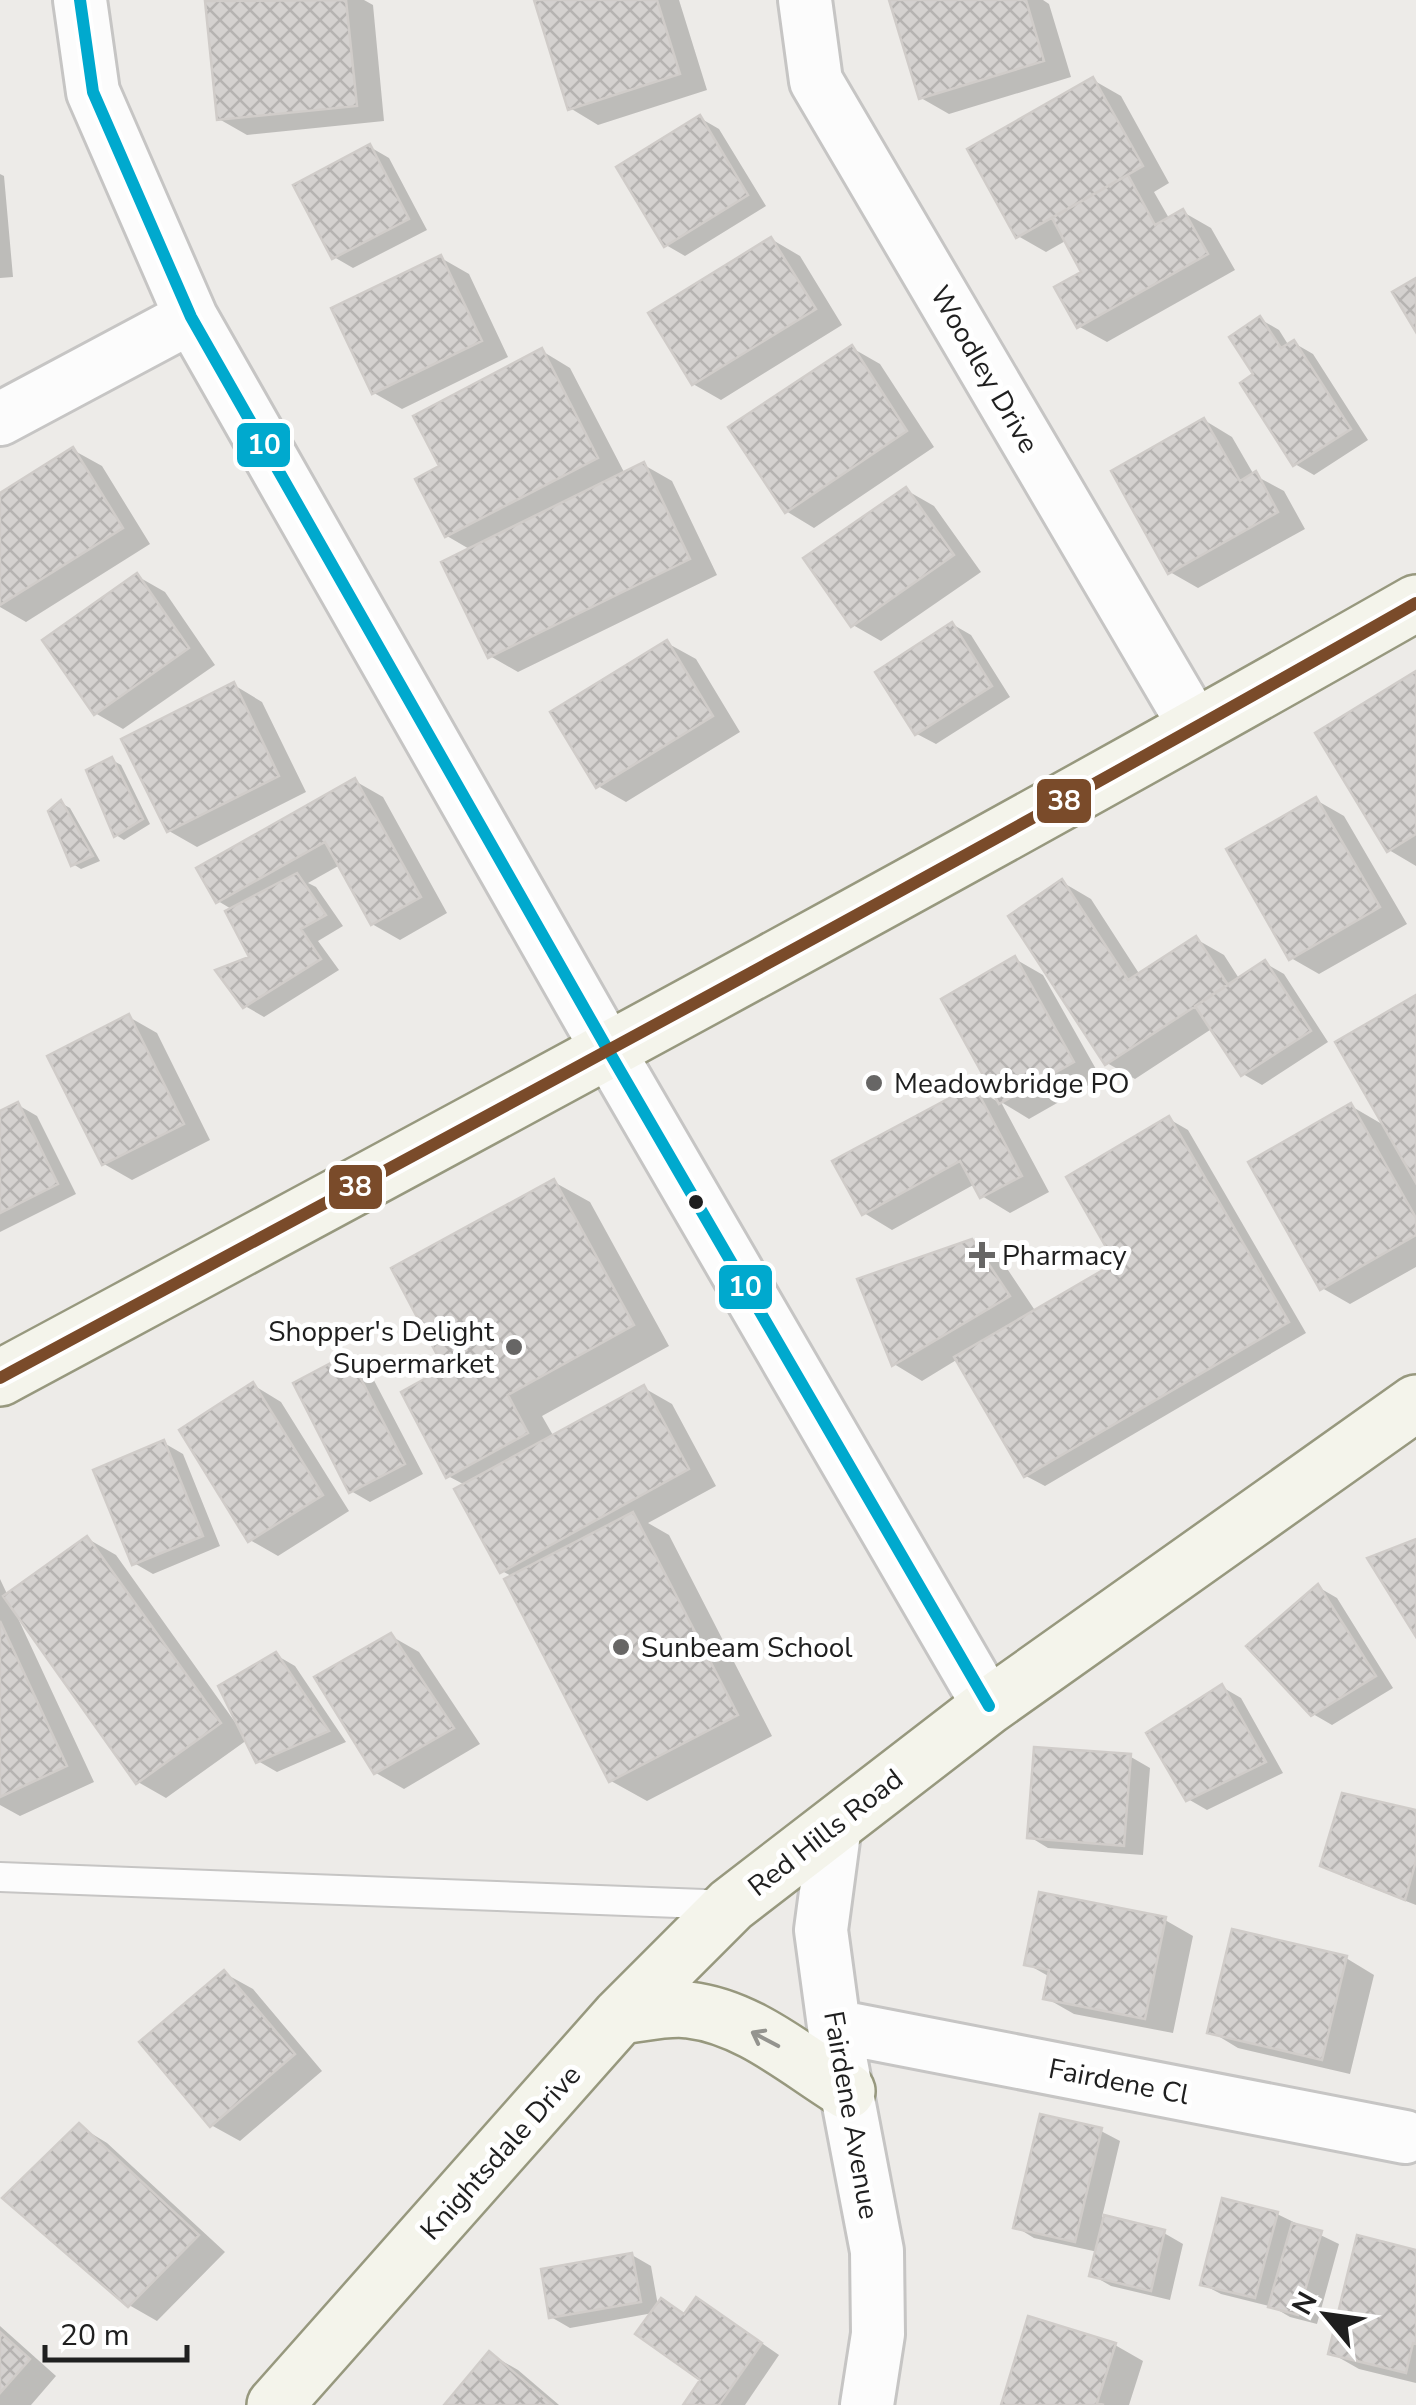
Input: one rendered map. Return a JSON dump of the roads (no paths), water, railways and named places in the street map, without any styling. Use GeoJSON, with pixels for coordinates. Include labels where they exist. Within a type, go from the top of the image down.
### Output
{"type":"FeatureCollection","features":[{"type":"Feature","properties":{"kind":"main road"},"geometry":{"type":"LineString","coordinates":[[0,1378],[1196,728],[1416,602]]}},
{"type":"Feature","properties":{"kind":"main road","name":"Red Hills Road"},"geometry":{"type":"LineString","coordinates":[[731,1905],[989,1706],[1416,1403]]}},
{"type":"Feature","properties":{"kind":"main road","name":"Knightsdale Drive"},"geometry":{"type":"LineString","coordinates":[[275,2405],[620,2016],[731,1905]]}},
{"type":"Feature","properties":{"kind":"main road"},"geometry":{"type":"LineString","coordinates":[[620,2016],[688,2010],[726,2020],[775,2043],[847,2091]]}},
{"type":"Feature","properties":{"kind":"street"},"geometry":{"type":"LineString","coordinates":[[80,0],[93,92],[191,318],[608,1050],[989,1706]]}},
{"type":"Feature","properties":{"kind":"street","name":"Woodley Drive"},"geometry":{"type":"LineString","coordinates":[[805,0],[816,81],[1196,728]]}},
{"type":"Feature","properties":{"kind":"street"},"geometry":{"type":"LineString","coordinates":[[0,419],[191,318]]}},
{"type":"Feature","properties":{"kind":"street","name":"Fairdene Avenue"},"geometry":{"type":"LineString","coordinates":[[835,1825],[822,1930],[834,2026],[877,2251],[878,2334],[868,2405]]}},
{"type":"Feature","properties":{"kind":"street","name":"Fairdene Cl"},"geometry":{"type":"LineString","coordinates":[[834,2026],[1404,2137]]}},
{"type":"Feature","properties":{"kind":"lane","name":"Red Hills Road"},"geometry":{"type":"LineString","coordinates":[[0,1876],[731,1905]]}},
{"type":"Feature","properties":{"kind":"place","name":"Meadowbridge PO"},"geometry":{"type":"Point","coordinates":[874,1083]}},
{"type":"Feature","properties":{"kind":"place","name":"Pharmacy"},"geometry":{"type":"Point","coordinates":[982,1255]}},
{"type":"Feature","properties":{"kind":"place","name":"Shopper's Delight Supermarket"},"geometry":{"type":"Point","coordinates":[514,1347]}},
{"type":"Feature","properties":{"kind":"place","name":"Sunbeam School"},"geometry":{"type":"Point","coordinates":[621,1647]}}]}
